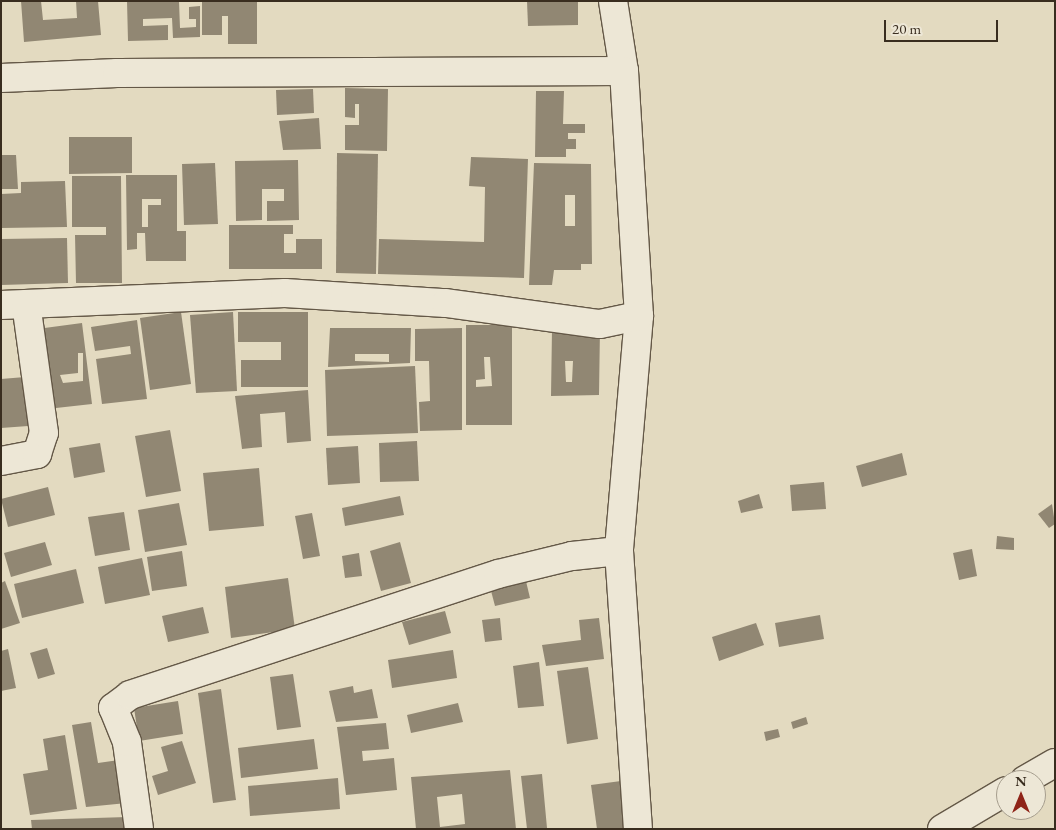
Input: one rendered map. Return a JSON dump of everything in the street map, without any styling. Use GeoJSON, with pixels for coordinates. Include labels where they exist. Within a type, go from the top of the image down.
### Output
{"type":"FeatureCollection","features":[{"type":"Feature","properties":{"kind":"street"},"geometry":{"type":"LineString","coordinates":[[613,1],[624,71],[639,316],[619,551],[638,829]]}},
{"type":"Feature","properties":{"kind":"street"},"geometry":{"type":"LineString","coordinates":[[1,78],[127,73],[624,71]]}},
{"type":"Feature","properties":{"kind":"street"},"geometry":{"type":"LineString","coordinates":[[1,461],[37,454],[44,433],[14,304],[285,293],[446,303],[600,324],[639,316]]}},
{"type":"Feature","properties":{"kind":"street"},"geometry":{"type":"LineString","coordinates":[[139,829],[127,742],[113,708],[130,695],[498,574],[572,556],[619,551]]}},
{"type":"Feature","properties":{"kind":"street"},"geometry":{"type":"LineString","coordinates":[[1043,770],[1055,763]]}},
{"type":"Feature","properties":{"kind":"street"},"geometry":{"type":"LineString","coordinates":[[942,829],[996,797]]}},
{"type":"Feature","properties":{"kind":"building"},"geometry":{"type":"Polygon","coordinates":[[[21,1],[41,1],[43,20],[77,18],[76,1],[98,1],[101,35],[24,42],[21,1]]]}},
{"type":"Feature","properties":{"kind":"building"},"geometry":{"type":"Polygon","coordinates":[[[127,1],[179,1],[180,28],[196,27],[196,19],[189,19],[189,7],[200,6],[200,37],[173,38],[172,18],[143,19],[143,26],[168,25],[168,40],[128,41],[127,1]]]}},
{"type":"Feature","properties":{"kind":"building"},"geometry":{"type":"Polygon","coordinates":[[[202,1],[257,1],[257,44],[228,44],[228,16],[222,16],[222,35],[202,35],[202,1]]]}},
{"type":"Feature","properties":{"kind":"building"},"geometry":{"type":"Polygon","coordinates":[[[527,1],[578,1],[578,25],[528,26],[527,1]]]}},
{"type":"Feature","properties":{"kind":"building"},"geometry":{"type":"Polygon","coordinates":[[[345,88],[388,89],[387,151],[345,150],[345,125],[359,125],[359,104],[355,104],[355,118],[345,117],[345,88]]]}},
{"type":"Feature","properties":{"kind":"building"},"geometry":{"type":"Polygon","coordinates":[[[313,89],[314,113],[277,115],[276,90],[313,89]]]}},
{"type":"Feature","properties":{"kind":"building"},"geometry":{"type":"Polygon","coordinates":[[[536,91],[564,91],[563,124],[585,124],[585,133],[568,133],[568,139],[576,139],[576,149],[566,149],[566,157],[535,157],[536,91]]]}},
{"type":"Feature","properties":{"kind":"building"},"geometry":{"type":"Polygon","coordinates":[[[319,118],[321,149],[283,150],[279,121],[319,118]]]}},
{"type":"Feature","properties":{"kind":"building"},"geometry":{"type":"Polygon","coordinates":[[[69,137],[132,137],[132,173],[69,174],[69,137]]]}},
{"type":"Feature","properties":{"kind":"building"},"geometry":{"type":"Polygon","coordinates":[[[337,153],[378,154],[376,274],[336,273],[337,153]]]}},
{"type":"Feature","properties":{"kind":"building"},"geometry":{"type":"Polygon","coordinates":[[[1,155],[16,155],[18,189],[1,189],[1,155]]]}},
{"type":"Feature","properties":{"kind":"building"},"geometry":{"type":"Polygon","coordinates":[[[471,157],[528,159],[524,278],[378,274],[379,239],[484,242],[485,187],[469,186],[471,157]]]}},
{"type":"Feature","properties":{"kind":"building"},"geometry":{"type":"Polygon","coordinates":[[[298,160],[299,220],[267,221],[267,201],[284,201],[284,189],[262,189],[262,220],[236,221],[235,161],[298,160]]]}},
{"type":"Feature","properties":{"kind":"building"},"geometry":{"type":"Polygon","coordinates":[[[215,163],[218,224],[184,225],[182,164],[215,163]]]}},
{"type":"Feature","properties":{"kind":"building"},"geometry":{"type":"Polygon","coordinates":[[[534,163],[591,164],[592,264],[581,264],[581,270],[554,270],[552,285],[529,285],[534,163]],[[565,195],[565,226],[575,226],[575,195],[565,195]]]}},
{"type":"Feature","properties":{"kind":"building"},"geometry":{"type":"Polygon","coordinates":[[[126,175],[177,175],[177,231],[186,231],[186,261],[146,261],[145,233],[137,233],[137,249],[127,250],[126,175]],[[142,199],[142,227],[148,227],[148,205],[161,205],[161,199],[142,199]]]}},
{"type":"Feature","properties":{"kind":"building"},"geometry":{"type":"Polygon","coordinates":[[[72,176],[121,176],[122,283],[76,283],[75,235],[106,235],[106,227],[72,227],[72,176]]]}},
{"type":"Feature","properties":{"kind":"building"},"geometry":{"type":"Polygon","coordinates":[[[65,181],[67,227],[1,228],[1,194],[21,193],[21,182],[65,181]]]}},
{"type":"Feature","properties":{"kind":"building"},"geometry":{"type":"Polygon","coordinates":[[[229,225],[293,225],[293,234],[284,234],[284,253],[296,253],[296,239],[322,239],[322,269],[229,269],[229,225]]]}},
{"type":"Feature","properties":{"kind":"building"},"geometry":{"type":"Polygon","coordinates":[[[67,238],[68,283],[1,285],[1,239],[67,238]]]}},
{"type":"Feature","properties":{"kind":"building"},"geometry":{"type":"Polygon","coordinates":[[[181,312],[191,384],[150,390],[140,318],[181,312]]]}},
{"type":"Feature","properties":{"kind":"building"},"geometry":{"type":"Polygon","coordinates":[[[233,312],[237,391],[196,393],[190,315],[233,312]]]}},
{"type":"Feature","properties":{"kind":"building"},"geometry":{"type":"Polygon","coordinates":[[[238,312],[308,312],[308,387],[241,387],[241,360],[281,360],[281,342],[238,342],[238,312]]]}},
{"type":"Feature","properties":{"kind":"building"},"geometry":{"type":"Polygon","coordinates":[[[137,320],[147,399],[102,404],[96,359],[131,354],[130,346],[95,351],[91,327],[137,320]]]}},
{"type":"Feature","properties":{"kind":"building"},"geometry":{"type":"Polygon","coordinates":[[[82,323],[92,404],[47,409],[37,329],[82,323]],[[78,353],[78,373],[60,375],[63,383],[83,381],[83,353],[78,353]]]}},
{"type":"Feature","properties":{"kind":"building"},"geometry":{"type":"Polygon","coordinates":[[[466,325],[512,325],[512,425],[466,425],[466,325]],[[484,357],[485,379],[476,380],[476,387],[492,386],[490,357],[484,357]]]}},
{"type":"Feature","properties":{"kind":"building"},"geometry":{"type":"Polygon","coordinates":[[[330,328],[411,328],[410,363],[328,367],[330,328]],[[355,354],[355,361],[389,362],[389,354],[355,354]]]}},
{"type":"Feature","properties":{"kind":"building"},"geometry":{"type":"Polygon","coordinates":[[[462,328],[462,430],[420,431],[419,402],[430,401],[429,361],[415,361],[415,329],[462,328]]]}},
{"type":"Feature","properties":{"kind":"building"},"geometry":{"type":"Polygon","coordinates":[[[600,328],[599,395],[551,396],[552,329],[600,328]],[[565,361],[566,382],[572,382],[573,361],[565,361]]]}},
{"type":"Feature","properties":{"kind":"building"},"geometry":{"type":"Polygon","coordinates":[[[415,366],[418,433],[327,436],[325,370],[415,366]]]}},
{"type":"Feature","properties":{"kind":"building"},"geometry":{"type":"Polygon","coordinates":[[[25,377],[28,426],[1,428],[1,379],[25,377]]]}},
{"type":"Feature","properties":{"kind":"building"},"geometry":{"type":"Polygon","coordinates":[[[308,390],[311,441],[287,443],[285,412],[260,414],[262,447],[242,449],[235,396],[308,390]]]}},
{"type":"Feature","properties":{"kind":"building"},"geometry":{"type":"Polygon","coordinates":[[[170,430],[181,491],[146,497],[135,436],[170,430]]]}},
{"type":"Feature","properties":{"kind":"building"},"geometry":{"type":"Polygon","coordinates":[[[417,441],[419,481],[380,482],[379,443],[417,441]]]}},
{"type":"Feature","properties":{"kind":"building"},"geometry":{"type":"Polygon","coordinates":[[[100,443],[105,472],[74,478],[69,448],[100,443]]]}},
{"type":"Feature","properties":{"kind":"building"},"geometry":{"type":"Polygon","coordinates":[[[358,446],[360,483],[328,485],[326,448],[358,446]]]}},
{"type":"Feature","properties":{"kind":"building"},"geometry":{"type":"Polygon","coordinates":[[[902,453],[907,475],[862,487],[856,466],[902,453]]]}},
{"type":"Feature","properties":{"kind":"building"},"geometry":{"type":"Polygon","coordinates":[[[259,468],[264,526],[209,531],[203,473],[259,468]]]}},
{"type":"Feature","properties":{"kind":"building"},"geometry":{"type":"Polygon","coordinates":[[[824,482],[826,509],[792,511],[790,485],[824,482]]]}},
{"type":"Feature","properties":{"kind":"building"},"geometry":{"type":"Polygon","coordinates":[[[48,487],[55,515],[8,527],[1,499],[48,487]]]}},
{"type":"Feature","properties":{"kind":"building"},"geometry":{"type":"Polygon","coordinates":[[[759,494],[763,508],[741,513],[738,501],[759,494]]]}},
{"type":"Feature","properties":{"kind":"building"},"geometry":{"type":"Polygon","coordinates":[[[400,496],[404,515],[345,526],[342,508],[400,496]]]}},
{"type":"Feature","properties":{"kind":"building"},"geometry":{"type":"Polygon","coordinates":[[[179,503],[187,545],[145,552],[138,510],[179,503]]]}},
{"type":"Feature","properties":{"kind":"building"},"geometry":{"type":"Polygon","coordinates":[[[1052,504],[1055,524],[1049,528],[1038,514],[1052,504]]]}},
{"type":"Feature","properties":{"kind":"building"},"geometry":{"type":"Polygon","coordinates":[[[124,512],[130,550],[95,556],[88,517],[124,512]]]}},
{"type":"Feature","properties":{"kind":"building"},"geometry":{"type":"Polygon","coordinates":[[[312,513],[320,556],[303,559],[295,516],[312,513]]]}},
{"type":"Feature","properties":{"kind":"building"},"geometry":{"type":"Polygon","coordinates":[[[997,536],[1014,538],[1014,550],[996,549],[997,536]]]}},
{"type":"Feature","properties":{"kind":"building"},"geometry":{"type":"Polygon","coordinates":[[[45,542],[52,565],[11,577],[4,553],[45,542]]]}},
{"type":"Feature","properties":{"kind":"building"},"geometry":{"type":"Polygon","coordinates":[[[400,542],[411,583],[381,591],[370,551],[400,542]]]}},
{"type":"Feature","properties":{"kind":"building"},"geometry":{"type":"Polygon","coordinates":[[[972,549],[977,576],[959,580],[953,553],[972,549]]]}},
{"type":"Feature","properties":{"kind":"building"},"geometry":{"type":"Polygon","coordinates":[[[182,551],[187,586],[152,591],[147,557],[182,551]]]}},
{"type":"Feature","properties":{"kind":"building"},"geometry":{"type":"Polygon","coordinates":[[[359,553],[362,576],[345,578],[342,556],[359,553]]]}},
{"type":"Feature","properties":{"kind":"building"},"geometry":{"type":"Polygon","coordinates":[[[142,558],[150,595],[105,604],[98,567],[142,558]]]}},
{"type":"Feature","properties":{"kind":"building"},"geometry":{"type":"Polygon","coordinates":[[[76,569],[84,603],[22,618],[14,584],[76,569]]]}},
{"type":"Feature","properties":{"kind":"building"},"geometry":{"type":"Polygon","coordinates":[[[525,577],[530,598],[495,606],[490,587],[525,577]]]}},
{"type":"Feature","properties":{"kind":"building"},"geometry":{"type":"Polygon","coordinates":[[[288,578],[295,629],[231,638],[225,587],[288,578]]]}},
{"type":"Feature","properties":{"kind":"building"},"geometry":{"type":"Polygon","coordinates":[[[5,581],[20,623],[1,629],[1,583],[5,581]]]}},
{"type":"Feature","properties":{"kind":"building"},"geometry":{"type":"Polygon","coordinates":[[[203,607],[209,633],[168,642],[162,616],[203,607]]]}},
{"type":"Feature","properties":{"kind":"building"},"geometry":{"type":"Polygon","coordinates":[[[445,611],[451,633],[409,645],[402,622],[445,611]]]}},
{"type":"Feature","properties":{"kind":"building"},"geometry":{"type":"Polygon","coordinates":[[[820,615],[824,639],[779,647],[775,623],[820,615]]]}},
{"type":"Feature","properties":{"kind":"building"},"geometry":{"type":"Polygon","coordinates":[[[500,618],[502,640],[485,642],[482,620],[500,618]]]}},
{"type":"Feature","properties":{"kind":"building"},"geometry":{"type":"Polygon","coordinates":[[[599,618],[604,659],[546,666],[542,645],[581,640],[579,620],[599,618]]]}},
{"type":"Feature","properties":{"kind":"building"},"geometry":{"type":"Polygon","coordinates":[[[756,623],[764,645],[719,661],[712,637],[756,623]]]}},
{"type":"Feature","properties":{"kind":"building"},"geometry":{"type":"Polygon","coordinates":[[[47,648],[55,674],[38,679],[30,653],[47,648]]]}},
{"type":"Feature","properties":{"kind":"building"},"geometry":{"type":"Polygon","coordinates":[[[8,649],[16,688],[1,691],[1,651],[8,649]]]}},
{"type":"Feature","properties":{"kind":"building"},"geometry":{"type":"Polygon","coordinates":[[[453,650],[457,678],[392,688],[388,660],[453,650]]]}},
{"type":"Feature","properties":{"kind":"building"},"geometry":{"type":"Polygon","coordinates":[[[539,662],[544,706],[518,708],[513,666],[539,662]]]}},
{"type":"Feature","properties":{"kind":"building"},"geometry":{"type":"Polygon","coordinates":[[[588,667],[598,739],[567,744],[557,671],[588,667]]]}},
{"type":"Feature","properties":{"kind":"building"},"geometry":{"type":"Polygon","coordinates":[[[293,674],[301,727],[277,730],[270,677],[293,674]]]}},
{"type":"Feature","properties":{"kind":"building"},"geometry":{"type":"Polygon","coordinates":[[[353,686],[354,693],[372,689],[378,718],[336,722],[329,691],[353,686]]]}},
{"type":"Feature","properties":{"kind":"building"},"geometry":{"type":"Polygon","coordinates":[[[221,689],[236,800],[213,803],[198,693],[221,689]]]}},
{"type":"Feature","properties":{"kind":"building"},"geometry":{"type":"Polygon","coordinates":[[[178,701],[183,734],[139,741],[134,708],[178,701]]]}},
{"type":"Feature","properties":{"kind":"building"},"geometry":{"type":"Polygon","coordinates":[[[458,703],[463,722],[411,733],[407,715],[458,703]]]}},
{"type":"Feature","properties":{"kind":"building"},"geometry":{"type":"Polygon","coordinates":[[[806,717],[808,724],[793,729],[791,722],[806,717]]]}},
{"type":"Feature","properties":{"kind":"building"},"geometry":{"type":"Polygon","coordinates":[[[91,722],[98,763],[119,760],[127,803],[86,807],[72,725],[91,722]]]}},
{"type":"Feature","properties":{"kind":"building"},"geometry":{"type":"Polygon","coordinates":[[[386,723],[389,749],[362,751],[363,761],[394,758],[397,790],[346,795],[337,727],[386,723]]]}},
{"type":"Feature","properties":{"kind":"building"},"geometry":{"type":"Polygon","coordinates":[[[778,729],[780,737],[766,741],[764,732],[778,729]]]}},
{"type":"Feature","properties":{"kind":"building"},"geometry":{"type":"Polygon","coordinates":[[[65,735],[77,809],[30,815],[23,774],[48,770],[43,739],[65,735]]]}},
{"type":"Feature","properties":{"kind":"building"},"geometry":{"type":"Polygon","coordinates":[[[314,739],[318,769],[241,778],[238,748],[314,739]]]}},
{"type":"Feature","properties":{"kind":"building"},"geometry":{"type":"Polygon","coordinates":[[[182,741],[196,783],[158,795],[152,776],[168,771],[161,747],[182,741]]]}},
{"type":"Feature","properties":{"kind":"building"},"geometry":{"type":"Polygon","coordinates":[[[510,770],[516,829],[416,829],[411,777],[510,770]],[[462,794],[437,797],[440,827],[465,824],[462,794]]]}},
{"type":"Feature","properties":{"kind":"building"},"geometry":{"type":"Polygon","coordinates":[[[542,774],[547,828],[554,829],[527,829],[521,776],[542,774]]]}},
{"type":"Feature","properties":{"kind":"building"},"geometry":{"type":"Polygon","coordinates":[[[338,778],[340,809],[250,816],[248,786],[338,778]]]}},
{"type":"Feature","properties":{"kind":"building"},"geometry":{"type":"Polygon","coordinates":[[[621,781],[627,829],[597,829],[591,785],[621,781]]]}},
{"type":"Feature","properties":{"kind":"building"},"geometry":{"type":"Polygon","coordinates":[[[127,817],[127,829],[32,829],[31,820],[127,817]]]}}]}
